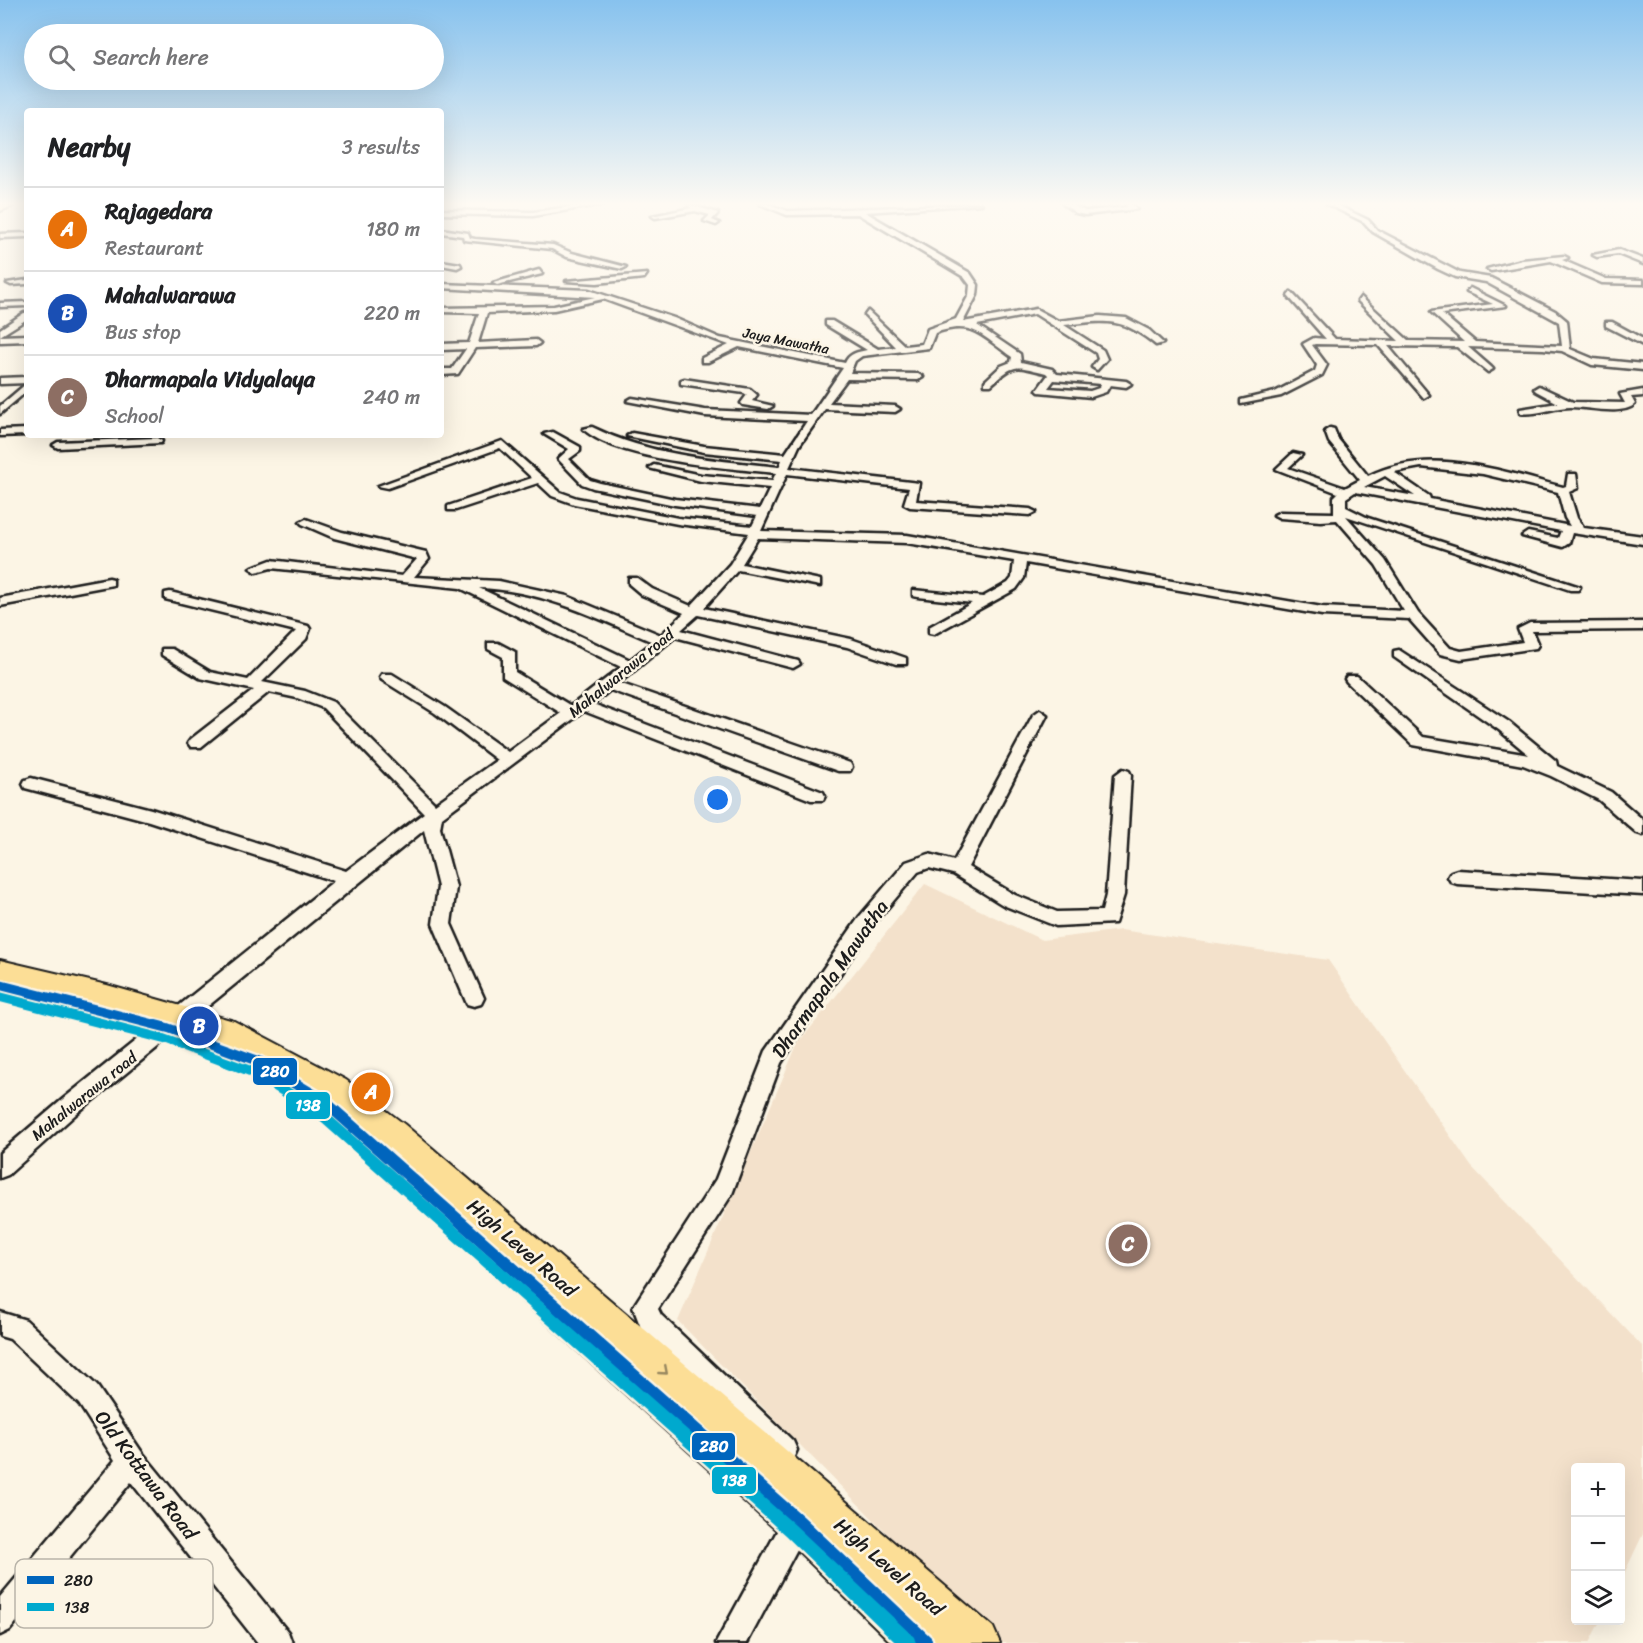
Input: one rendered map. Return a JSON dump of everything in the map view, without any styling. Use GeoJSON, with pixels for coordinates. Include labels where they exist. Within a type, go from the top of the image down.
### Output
{"type":"FeatureCollection","features":[{"type":"Feature","properties":{"kind":"highway","name":"High Level Road"},"geometry":{"type":"LineString","coordinates":[[0,972],[174,1023],[258,1061],[324,1101],[798,1521],[925,1643]]}},
{"type":"Feature","properties":{"kind":"highway","name":"High Level Road"},"geometry":{"type":"LineString","coordinates":[[0,985],[174,1023],[223,1031],[335,1091],[392,1135],[977,1643]]}},
{"type":"Feature","properties":{"kind":"street"},"geometry":{"type":"LineString","coordinates":[[471,289],[506,281]]}},
{"type":"Feature","properties":{"kind":"street"},"geometry":{"type":"LineString","coordinates":[[549,290],[565,281]]}},
{"type":"Feature","properties":{"kind":"street","name":"Mahalwarawa road"},"geometry":{"type":"LineString","coordinates":[[0,1167],[70,1106],[350,879],[434,813],[577,709],[668,637],[735,566],[789,458],[854,356],[926,346],[931,331],[959,321],[975,290],[970,281]]}},
{"type":"Feature","properties":{"kind":"street"},"geometry":{"type":"LineString","coordinates":[[1489,281],[1552,313],[1564,324],[1567,347],[1564,350]]}},
{"type":"Feature","properties":{"kind":"street"},"geometry":{"type":"LineString","coordinates":[[1604,281],[1643,282]]}},
{"type":"Feature","properties":{"kind":"street"},"geometry":{"type":"LineString","coordinates":[[11,283],[24,282]]}},
{"type":"Feature","properties":{"kind":"street","name":"Jaya Mawatha"},"geometry":{"type":"LineString","coordinates":[[444,286],[585,292],[606,297],[735,345],[846,371],[918,377]]}},
{"type":"Feature","properties":{"kind":"street"},"geometry":{"type":"LineString","coordinates":[[1470,290],[1502,306],[1435,312],[1472,344]]}},
{"type":"Feature","properties":{"kind":"street"},"geometry":{"type":"LineString","coordinates":[[1291,294],[1333,342]]}},
{"type":"Feature","properties":{"kind":"street"},"geometry":{"type":"LineString","coordinates":[[444,310],[554,308],[606,297]]}},
{"type":"Feature","properties":{"kind":"street"},"geometry":{"type":"LineString","coordinates":[[1361,299],[1406,343]]}},
{"type":"Feature","properties":{"kind":"street"},"geometry":{"type":"LineString","coordinates":[[0,305],[24,304]]}},
{"type":"Feature","properties":{"kind":"street"},"geometry":{"type":"LineString","coordinates":[[444,372],[455,372],[475,345],[484,311]]}},
{"type":"Feature","properties":{"kind":"street"},"geometry":{"type":"LineString","coordinates":[[950,325],[970,324],[1033,311],[1100,352],[1103,359],[1097,367]]}},
{"type":"Feature","properties":{"kind":"street"},"geometry":{"type":"LineString","coordinates":[[868,313],[903,349]]}},
{"type":"Feature","properties":{"kind":"street"},"geometry":{"type":"LineString","coordinates":[[0,333],[24,317]]}},
{"type":"Feature","properties":{"kind":"street"},"geometry":{"type":"LineString","coordinates":[[1057,324],[1121,318],[1141,327],[1159,343]]}},
{"type":"Feature","properties":{"kind":"street"},"geometry":{"type":"LineString","coordinates":[[829,323],[876,352]]}},
{"type":"Feature","properties":{"kind":"street"},"geometry":{"type":"LineString","coordinates":[[970,324],[1017,356],[1016,363]]}},
{"type":"Feature","properties":{"kind":"street"},"geometry":{"type":"LineString","coordinates":[[1609,324],[1643,342]]}},
{"type":"Feature","properties":{"kind":"street"},"geometry":{"type":"LineString","coordinates":[[0,339],[24,338]]}},
{"type":"Feature","properties":{"kind":"street"},"geometry":{"type":"LineString","coordinates":[[1244,402],[1278,394],[1319,373],[1322,365],[1306,344],[1314,341],[1529,344],[1564,350],[1592,362],[1643,367]]}},
{"type":"Feature","properties":{"kind":"street"},"geometry":{"type":"LineString","coordinates":[[444,347],[536,343]]}},
{"type":"Feature","properties":{"kind":"street"},"geometry":{"type":"LineString","coordinates":[[1381,343],[1424,395]]}},
{"type":"Feature","properties":{"kind":"street"},"geometry":{"type":"LineString","coordinates":[[1459,344],[1488,369]]}},
{"type":"Feature","properties":{"kind":"street"},"geometry":{"type":"LineString","coordinates":[[705,360],[735,345]]}},
{"type":"Feature","properties":{"kind":"street"},"geometry":{"type":"LineString","coordinates":[[988,383],[1005,368],[1016,363],[1049,371],[1052,376]]}},
{"type":"Feature","properties":{"kind":"street"},"geometry":{"type":"LineString","coordinates":[[1052,376],[1042,390],[1091,394],[1103,390],[1107,382]]}},
{"type":"Feature","properties":{"kind":"street"},"geometry":{"type":"LineString","coordinates":[[1052,376],[1126,384]]}},
{"type":"Feature","properties":{"kind":"street"},"geometry":{"type":"LineString","coordinates":[[0,381],[24,380]]}},
{"type":"Feature","properties":{"kind":"street"},"geometry":{"type":"LineString","coordinates":[[684,382],[747,391],[752,395],[745,401],[750,405],[817,412]]}},
{"type":"Feature","properties":{"kind":"street"},"geometry":{"type":"LineString","coordinates":[[0,411],[24,389]]}},
{"type":"Feature","properties":{"kind":"street"},"geometry":{"type":"LineString","coordinates":[[1539,389],[1567,405]]}},
{"type":"Feature","properties":{"kind":"street"},"geometry":{"type":"LineString","coordinates":[[1523,411],[1567,405],[1627,406],[1630,404],[1624,394],[1643,393]]}},
{"type":"Feature","properties":{"kind":"street"},"geometry":{"type":"LineString","coordinates":[[632,401],[705,413],[817,412],[895,408]]}},
{"type":"Feature","properties":{"kind":"street"},"geometry":{"type":"LineString","coordinates":[[588,429],[616,443],[676,459],[915,485],[910,504],[1030,512]]}},
{"type":"Feature","properties":{"kind":"street"},"geometry":{"type":"LineString","coordinates":[[1330,431],[1333,440],[1367,481]]}},
{"type":"Feature","properties":{"kind":"street"},"geometry":{"type":"LineString","coordinates":[[0,433],[24,432]]}},
{"type":"Feature","properties":{"kind":"street"},"geometry":{"type":"LineString","coordinates":[[549,434],[576,449],[563,459],[586,482],[675,502],[763,513]]}},
{"type":"Feature","properties":{"kind":"street"},"geometry":{"type":"LineString","coordinates":[[632,436],[704,449],[789,458]]}},
{"type":"Feature","properties":{"kind":"street"},"geometry":{"type":"LineString","coordinates":[[58,445],[159,438]]}},
{"type":"Feature","properties":{"kind":"street"},"geometry":{"type":"LineString","coordinates":[[149,450],[159,438]]}},
{"type":"Feature","properties":{"kind":"street"},"geometry":{"type":"LineString","coordinates":[[384,486],[499,444],[505,445],[556,494],[602,508],[754,532],[890,537],[1322,611],[1413,615]]}},
{"type":"Feature","properties":{"kind":"street"},"geometry":{"type":"LineString","coordinates":[[1297,455],[1281,469],[1350,490],[1431,502],[1567,529],[1643,540]]}},
{"type":"Feature","properties":{"kind":"street"},"geometry":{"type":"LineString","coordinates":[[1572,476],[1572,488],[1563,490],[1428,464],[1403,466],[1367,481],[1340,497],[1340,512],[1382,563],[1413,615],[1445,651],[1461,656],[1531,645],[1525,629],[1530,627],[1643,626]]}},
{"type":"Feature","properties":{"kind":"street"},"geometry":{"type":"LineString","coordinates":[[654,468],[701,478],[776,484]]}},
{"type":"Feature","properties":{"kind":"street"},"geometry":{"type":"LineString","coordinates":[[1386,472],[1431,502]]}},
{"type":"Feature","properties":{"kind":"street"},"geometry":{"type":"LineString","coordinates":[[452,508],[540,479]]}},
{"type":"Feature","properties":{"kind":"street"},"geometry":{"type":"LineString","coordinates":[[1563,490],[1571,518],[1580,531]]}},
{"type":"Feature","properties":{"kind":"street"},"geometry":{"type":"LineString","coordinates":[[1280,515],[1321,518],[1340,512],[1574,587]]}},
{"type":"Feature","properties":{"kind":"street"},"geometry":{"type":"LineString","coordinates":[[306,522],[338,536],[422,555],[423,559],[405,580]]}},
{"type":"Feature","properties":{"kind":"street"},"geometry":{"type":"LineString","coordinates":[[1528,536],[1563,543],[1567,529]]}},
{"type":"Feature","properties":{"kind":"street"},"geometry":{"type":"LineString","coordinates":[[934,630],[1016,582],[1020,560]]}},
{"type":"Feature","properties":{"kind":"street"},"geometry":{"type":"LineString","coordinates":[[256,568],[271,564],[405,580],[499,585],[567,600],[668,637],[793,664]]}},
{"type":"Feature","properties":{"kind":"street"},"geometry":{"type":"LineString","coordinates":[[735,566],[816,583]]}},
{"type":"Feature","properties":{"kind":"street"},"geometry":{"type":"LineString","coordinates":[[0,602],[109,582]]}},
{"type":"Feature","properties":{"kind":"street"},"geometry":{"type":"LineString","coordinates":[[456,582],[630,666]]}},
{"type":"Feature","properties":{"kind":"street"},"geometry":{"type":"LineString","coordinates":[[633,582],[647,592],[694,611],[857,644],[901,661]]}},
{"type":"Feature","properties":{"kind":"street"},"geometry":{"type":"LineString","coordinates":[[918,593],[985,601]]}},
{"type":"Feature","properties":{"kind":"street"},"geometry":{"type":"LineString","coordinates":[[171,596],[303,629],[302,636],[260,685],[196,743]]}},
{"type":"Feature","properties":{"kind":"street"},"geometry":{"type":"LineString","coordinates":[[493,646],[510,655],[508,674],[577,709],[817,796]]}},
{"type":"Feature","properties":{"kind":"street"},"geometry":{"type":"LineString","coordinates":[[167,652],[211,677],[260,685],[318,699],[328,705],[434,813],[432,828],[447,887],[442,924],[474,998]]}},
{"type":"Feature","properties":{"kind":"street"},"geometry":{"type":"LineString","coordinates":[[1399,654],[1504,726],[1557,772]]}},
{"type":"Feature","properties":{"kind":"street"},"geometry":{"type":"LineString","coordinates":[[387,677],[440,710],[507,759]]}},
{"type":"Feature","properties":{"kind":"street"},"geometry":{"type":"LineString","coordinates":[[1352,679],[1418,741],[1526,760],[1557,772],[1605,796],[1643,829]]}},
{"type":"Feature","properties":{"kind":"street"},"geometry":{"type":"LineString","coordinates":[[607,684],[844,767]]}},
{"type":"Feature","properties":{"kind":"street"},"geometry":{"type":"LineString","coordinates":[[958,869],[1040,715]]}},
{"type":"Feature","properties":{"kind":"street","name":"Dharmapala Mawatha"},"geometry":{"type":"LineString","coordinates":[[977,1643],[934,1593],[652,1324],[645,1307],[724,1186],[773,1058],[866,921],[912,867],[929,861],[958,869],[1010,900],[1056,919],[1108,918],[1115,896],[1123,775]]}},
{"type":"Feature","properties":{"kind":"street"},"geometry":{"type":"LineString","coordinates":[[31,784],[151,815],[350,879]]}},
{"type":"Feature","properties":{"kind":"street"},"geometry":{"type":"LineString","coordinates":[[1457,877],[1643,888]]}},
{"type":"Feature","properties":{"kind":"street","name":"Old Kottawa Road"},"geometry":{"type":"LineString","coordinates":[[0,1324],[17,1329],[88,1395],[131,1461],[210,1559]]}},
{"type":"Feature","properties":{"kind":"street"},"geometry":{"type":"LineString","coordinates":[[50,1559],[131,1461]]}},
{"type":"Feature","properties":{"kind":"street"},"geometry":{"type":"LineString","coordinates":[[731,1643],[798,1521]]}},
{"type":"Feature","properties":{"kind":"street","name":"Old Kottawa Road"},"geometry":{"type":"LineString","coordinates":[[213,1563],[277,1643]]}},
{"type":"Feature","properties":{"kind":"street"},"geometry":{"type":"LineString","coordinates":[[0,1620],[15,1602]]}},
{"type":"Feature","properties":{"kind":"shaded area"},"geometry":{"type":"Polygon","coordinates":[[[925,884],[1042,940],[1121,930],[1328,960],[1471,1166],[1643,1347],[1643,1534],[1625,1572],[1625,1463],[1571,1463],[1571,1625],[1598,1625],[1589,1643],[995,1643],[678,1321],[797,1045],[925,884]]]}},
{"type":"Feature","properties":{"kind":"transit line","name":"280"},"geometry":{"type":"LineString","coordinates":[[0,985],[168,1028],[258,1061],[324,1101],[798,1521],[925,1643]]}},
{"type":"Feature","properties":{"kind":"transit line","name":"138"},"geometry":{"type":"LineString","coordinates":[[0,997],[164,1039],[253,1072],[317,1111],[790,1530],[908,1643]]}},
{"type":"Feature","properties":{"kind":"place","name":"Mahalwarawa"},"geometry":{"type":"Point","coordinates":[199,1026]}},
{"type":"Feature","properties":{"kind":"place","name":"Rajagedara"},"geometry":{"type":"Point","coordinates":[371,1092]}},
{"type":"Feature","properties":{"kind":"place","name":"Dharmapala Vidyalaya"},"geometry":{"type":"Point","coordinates":[1128,1244]}}]}
